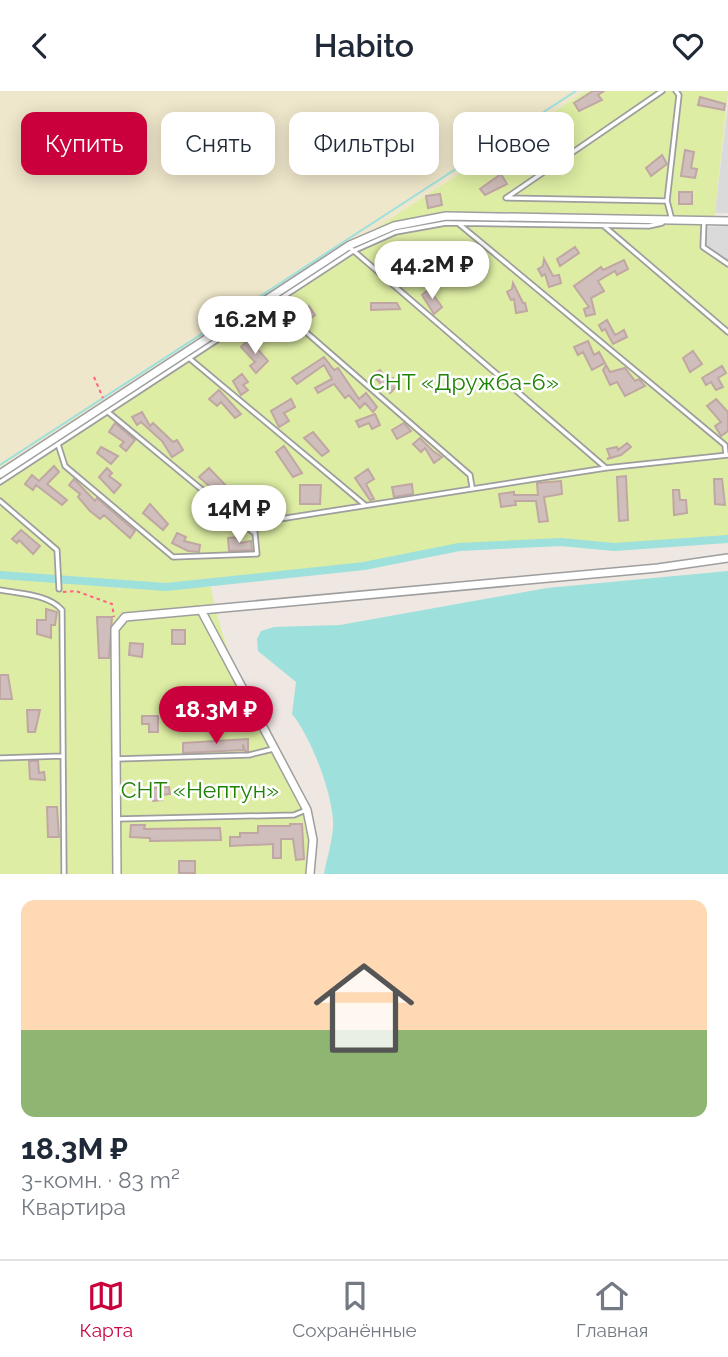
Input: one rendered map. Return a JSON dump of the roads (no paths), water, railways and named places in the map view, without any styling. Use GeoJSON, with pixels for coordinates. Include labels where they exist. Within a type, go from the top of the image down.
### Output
{"type":"FeatureCollection","features":[{"type":"Feature","properties":{"kind":"street"},"geometry":{"type":"LineString","coordinates":[[0,474],[105,410],[351,249],[394,226],[446,216],[728,221]]}},
{"type":"Feature","properties":{"kind":"street"},"geometry":{"type":"LineString","coordinates":[[117,874],[116,629],[120,621],[132,614],[201,611],[659,568],[728,558]]}},
{"type":"Feature","properties":{"kind":"street"},"geometry":{"type":"LineString","coordinates":[[201,611],[307,810],[313,840],[310,874]]}},
{"type":"Feature","properties":{"kind":"lane"},"geometry":{"type":"LineString","coordinates":[[662,91],[506,198],[667,201]]}},
{"type":"Feature","properties":{"kind":"lane"},"geometry":{"type":"LineString","coordinates":[[606,468],[351,249],[396,232],[458,223],[649,226],[672,220],[667,201],[679,96],[676,91]]}},
{"type":"Feature","properties":{"kind":"lane"},"geometry":{"type":"LineString","coordinates":[[704,221],[704,247],[728,264]]}},
{"type":"Feature","properties":{"kind":"lane"},"geometry":{"type":"LineString","coordinates":[[58,444],[65,466],[173,557],[257,554],[254,523],[472,487],[606,468],[727,455],[725,445],[458,223]]}},
{"type":"Feature","properties":{"kind":"lane"},"geometry":{"type":"LineString","coordinates":[[602,225],[728,332]]}},
{"type":"Feature","properties":{"kind":"lane"},"geometry":{"type":"LineString","coordinates":[[270,301],[470,475],[472,487]]}},
{"type":"Feature","properties":{"kind":"lane"},"geometry":{"type":"LineString","coordinates":[[187,356],[365,505]]}},
{"type":"Feature","properties":{"kind":"lane"},"geometry":{"type":"LineString","coordinates":[[0,482],[105,410],[255,533]]}},
{"type":"Feature","properties":{"kind":"lane"},"geometry":{"type":"LineString","coordinates":[[0,501],[57,550],[59,589]]}},
{"type":"Feature","properties":{"kind":"lane"},"geometry":{"type":"LineString","coordinates":[[0,590],[56,603],[62,610],[64,874]]}},
{"type":"Feature","properties":{"kind":"lane"},"geometry":{"type":"LineString","coordinates":[[116,759],[249,755],[273,749]]}},
{"type":"Feature","properties":{"kind":"lane"},"geometry":{"type":"LineString","coordinates":[[0,758],[62,756]]}},
{"type":"Feature","properties":{"kind":"lane"},"geometry":{"type":"LineString","coordinates":[[117,819],[294,815],[307,810]]}},
{"type":"Feature","properties":{"kind":"water"},"geometry":{"type":"Polygon","coordinates":[[[728,571],[728,874],[324,874],[333,827],[328,794],[313,750],[292,714],[296,682],[258,651],[257,639],[261,631],[274,627],[340,625],[547,588],[728,571]]]}},
{"type":"Feature","properties":{"kind":"waterway"},"geometry":{"type":"LineString","coordinates":[[0,465],[576,91]]}},
{"type":"Feature","properties":{"kind":"waterway"},"geometry":{"type":"LineString","coordinates":[[0,575],[166,587],[364,566],[459,547],[561,542],[614,547],[728,539]]}},
{"type":"Feature","properties":{"kind":"park label","name":"СНТ «Дружба-6»"},"geometry":{"type":"Point","coordinates":[464,382]}},
{"type":"Feature","properties":{"kind":"park label","name":"СНТ «Нептун»"},"geometry":{"type":"Point","coordinates":[200,790]}}]}
